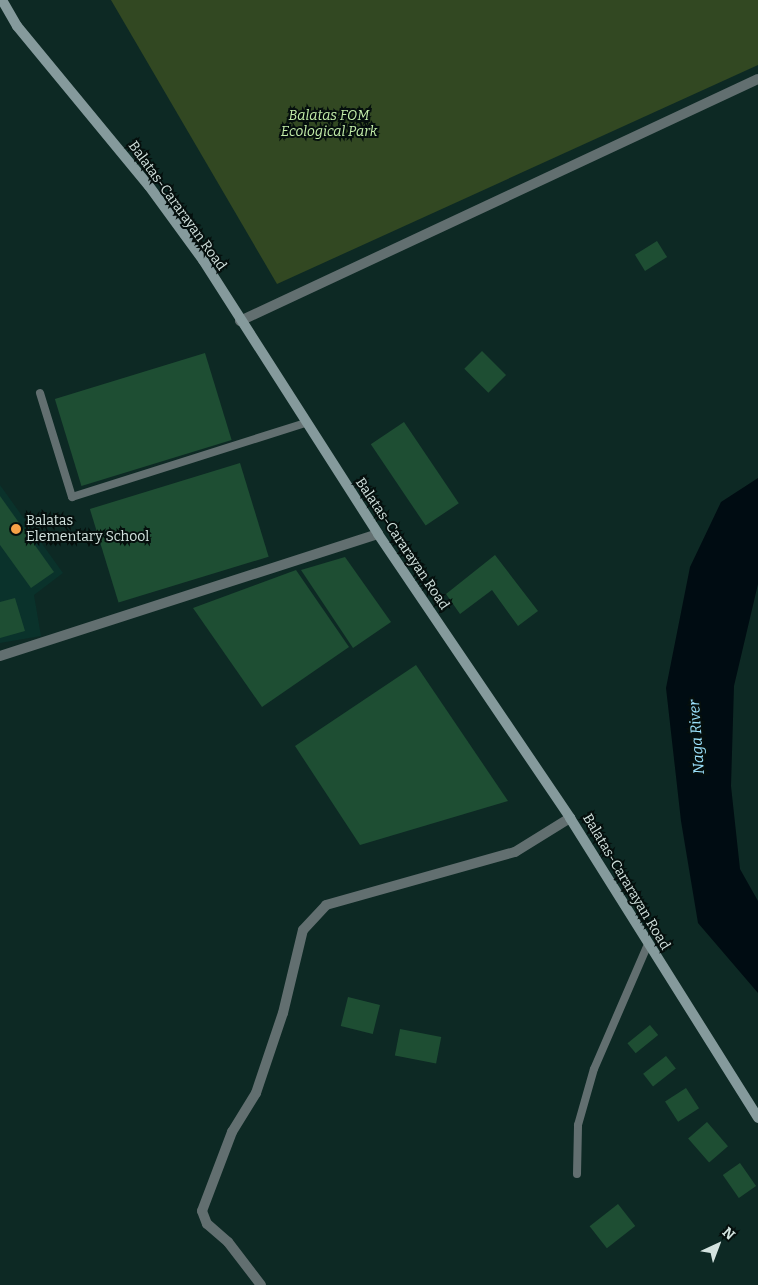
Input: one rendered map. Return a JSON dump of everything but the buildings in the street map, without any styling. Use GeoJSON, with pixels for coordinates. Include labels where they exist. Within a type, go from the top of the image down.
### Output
{"type":"FeatureCollection","features":[{"type":"Feature","properties":{"kind":"main road","name":"Balatas-Cararayan Road"},"geometry":{"type":"LineString","coordinates":[[2,0],[17,26],[149,186],[203,260],[305,423],[378,534],[570,818],[758,1118]]}},
{"type":"Feature","properties":{"kind":"street"},"geometry":{"type":"LineString","coordinates":[[240,321],[758,79]]}},
{"type":"Feature","properties":{"kind":"street"},"geometry":{"type":"LineString","coordinates":[[0,656],[378,534]]}},
{"type":"Feature","properties":{"kind":"street"},"geometry":{"type":"LineString","coordinates":[[261,1285],[228,1242],[207,1224],[202,1211],[232,1132],[256,1093],[283,1013],[303,930],[326,905],[515,852],[570,818]]}},
{"type":"Feature","properties":{"kind":"lane"},"geometry":{"type":"LineString","coordinates":[[40,393],[72,497],[305,423]]}},
{"type":"Feature","properties":{"kind":"lane"},"geometry":{"type":"LineString","coordinates":[[577,1174],[578,1125],[594,1069],[648,944]]}},
{"type":"Feature","properties":{"kind":"shaded area","name":"Balatas Elementary School"},"geometry":{"type":"Polygon","coordinates":[[[0,485],[63,573],[34,595],[41,636],[0,643],[0,485]]]}},
{"type":"Feature","properties":{"kind":"green space","name":"Balatas FOM Ecological Park"},"geometry":{"type":"Polygon","coordinates":[[[111,0],[758,0],[758,65],[277,284],[111,0]]]}},
{"type":"Feature","properties":{"kind":"water","name":"Naga River"},"geometry":{"type":"Polygon","coordinates":[[[758,478],[758,584],[734,686],[731,786],[740,869],[758,901],[758,993],[698,923],[681,821],[666,688],[690,567],[721,502],[758,478]]]}},
{"type":"Feature","properties":{"kind":"place","name":"Balatas Elementary School"},"geometry":{"type":"Point","coordinates":[16,529]}}]}
